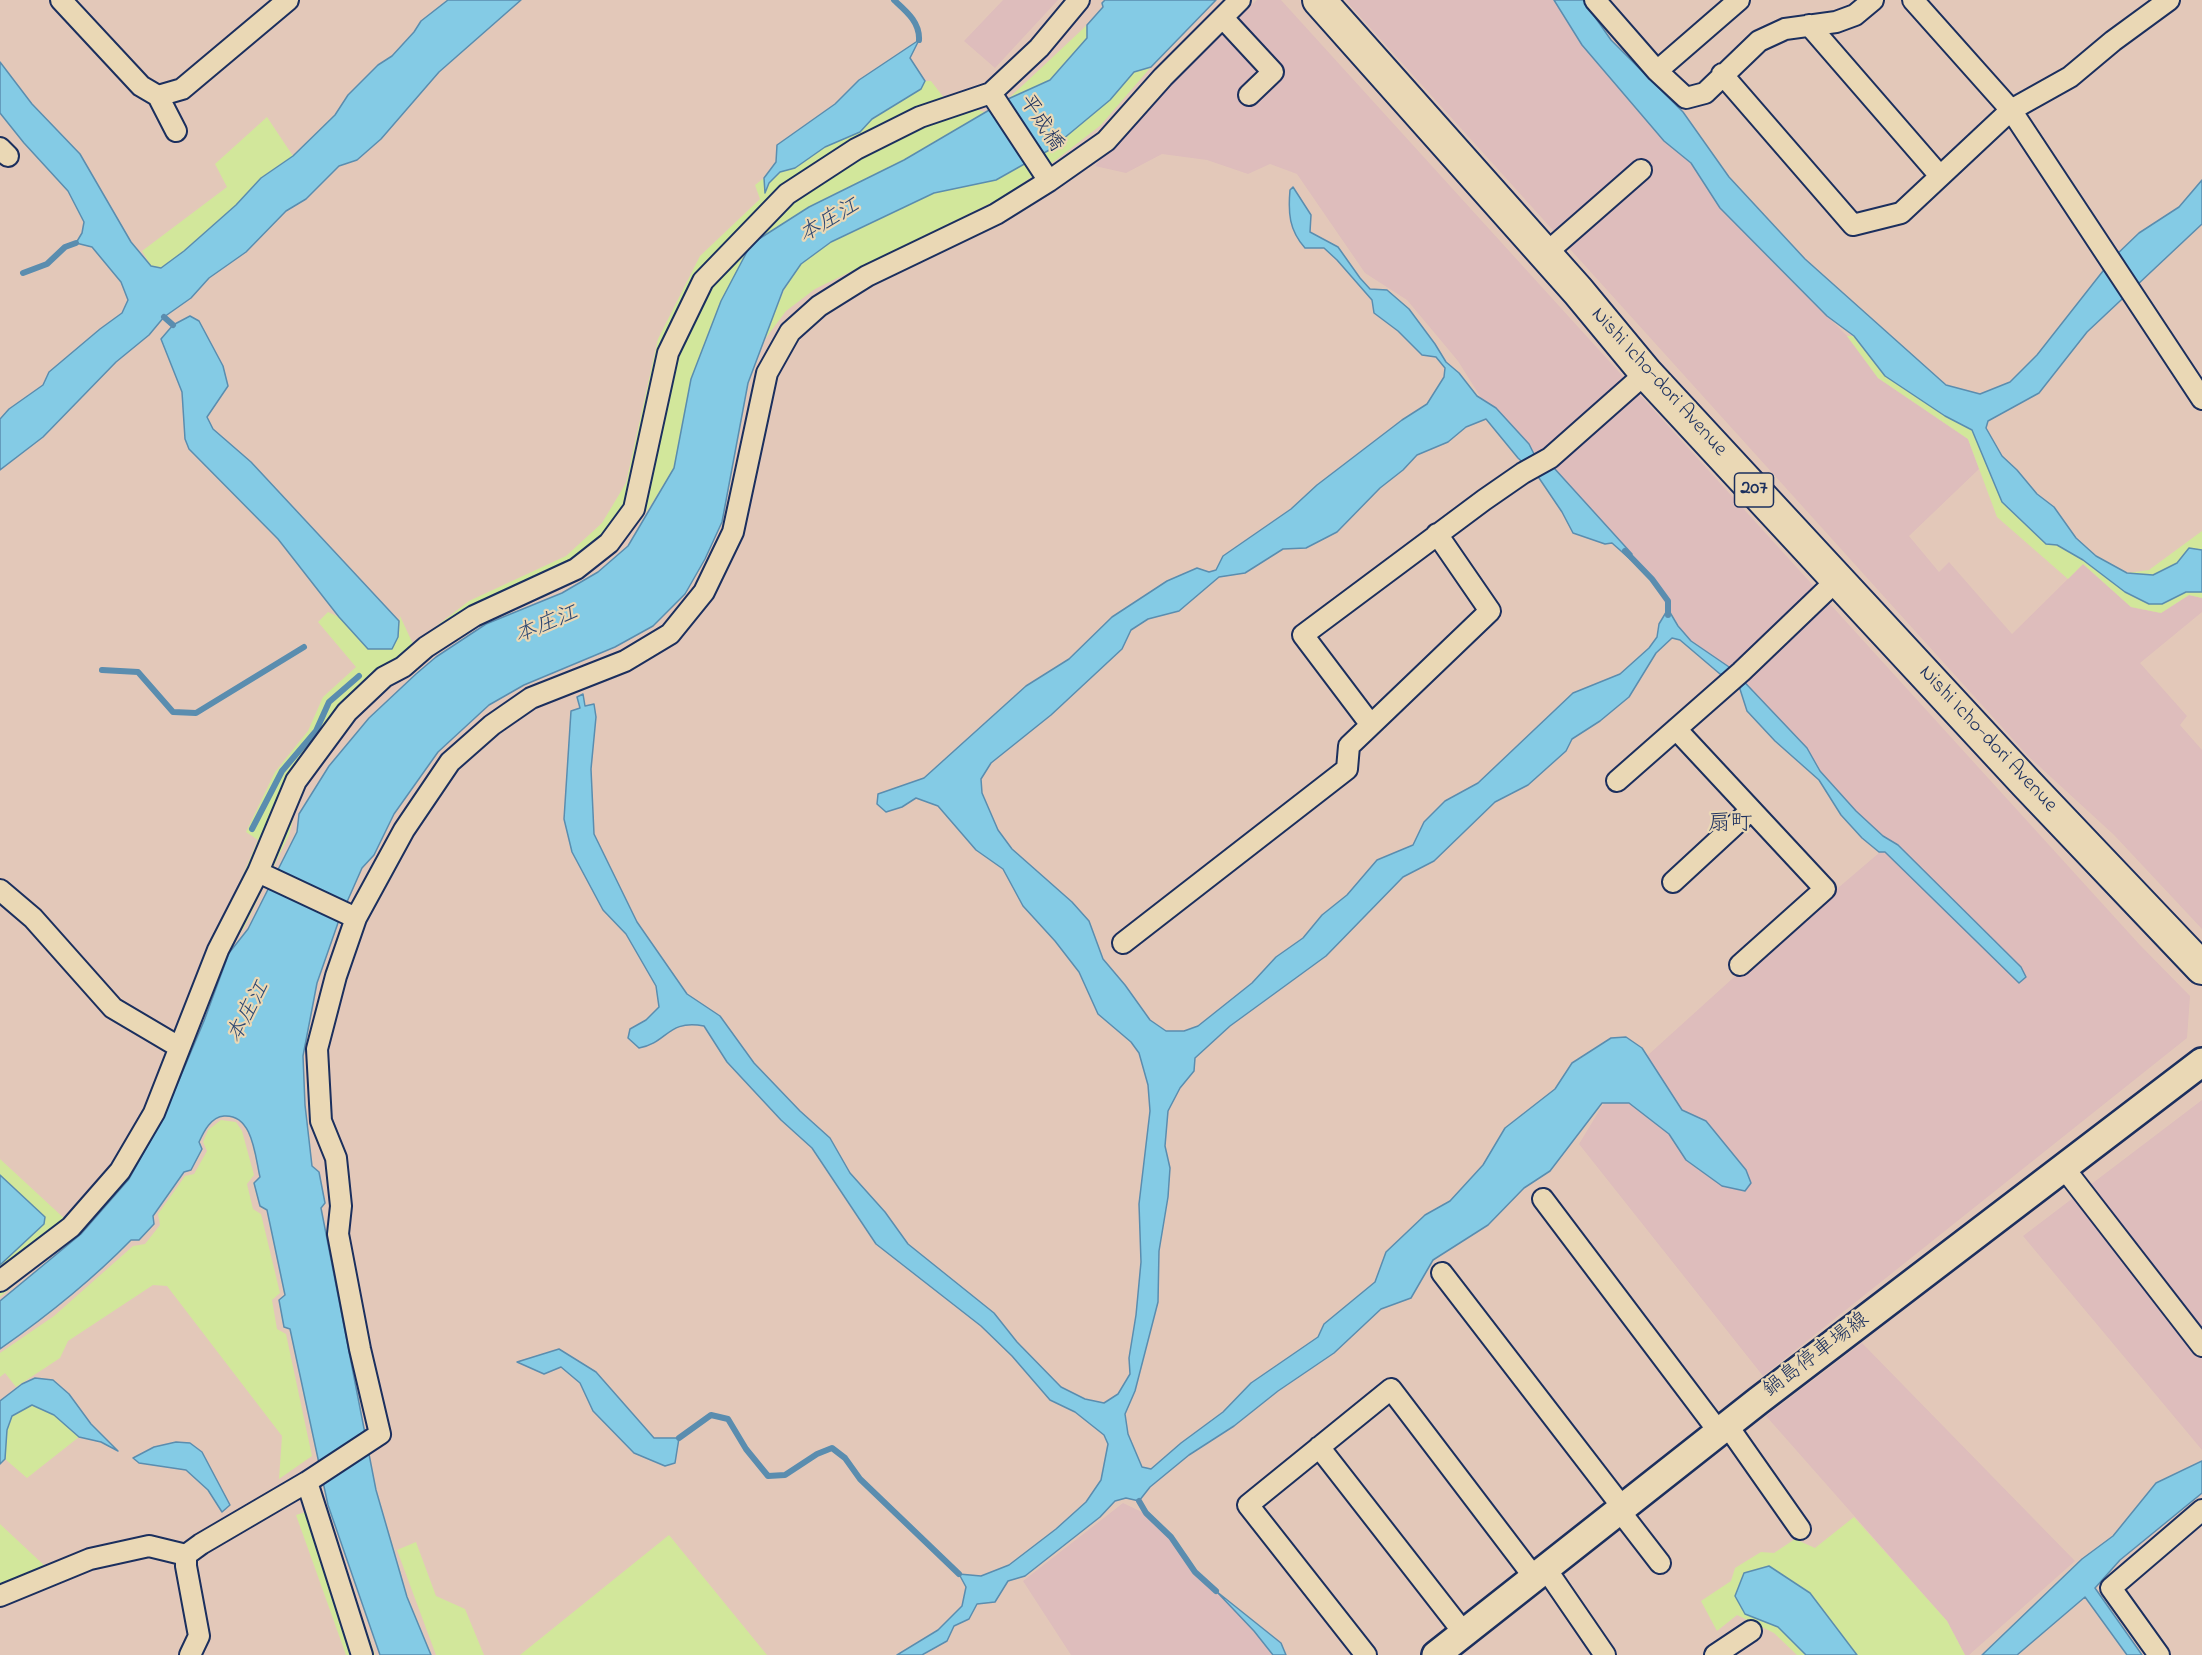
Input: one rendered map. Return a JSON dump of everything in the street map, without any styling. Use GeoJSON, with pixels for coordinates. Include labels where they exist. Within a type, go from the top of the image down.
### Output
{"type":"FeatureCollection","features":[{"type":"Feature","properties":{"kind":"highway","name":"Nishi Icho-dori Avenue"},"geometry":{"type":"LineString","coordinates":[[1319,0],[1545,254],[1646,373],[2202,968]]}},
{"type":"Feature","properties":{"kind":"main road","name":"鍋島停車場線"},"geometry":{"type":"LineString","coordinates":[[1455,1646],[1540,1573],[1723,1428],[2202,1062]]}},
{"type":"Feature","properties":{"kind":"street"},"geometry":{"type":"LineString","coordinates":[[158,96],[182,89],[288,0]]}},
{"type":"Feature","properties":{"kind":"street"},"geometry":{"type":"LineString","coordinates":[[0,1596],[90,1559],[149,1546],[186,1555],[307,1482],[380,1434],[360,1349],[338,1234],[341,1206],[336,1158],[321,1121],[317,1049],[333,986],[356,918],[404,830],[450,762],[492,725],[531,698],[625,661],[670,634],[704,592],[733,532],[767,373],[790,332],[819,306],[867,276],[996,214],[1049,181],[1106,141],[1163,77],[1240,0]]}},
{"type":"Feature","properties":{"kind":"street"},"geometry":{"type":"LineString","coordinates":[[1657,71],[1739,0]]}},
{"type":"Feature","properties":{"kind":"street"},"geometry":{"type":"LineString","coordinates":[[1602,3],[1657,71],[1686,98],[1705,93],[1722,74],[1759,41],[1785,29],[1836,22],[1855,15],[1873,0]]}},
{"type":"Feature","properties":{"kind":"street"},"geometry":{"type":"LineString","coordinates":[[1913,0],[2011,110],[2202,399]]}},
{"type":"Feature","properties":{"kind":"street"},"geometry":{"type":"LineString","coordinates":[[1722,74],[1853,225],[1901,213],[2011,110],[2070,77],[2113,41],[2169,0]]}},
{"type":"Feature","properties":{"kind":"street"},"geometry":{"type":"LineString","coordinates":[[0,1281],[71,1227],[120,1171],[154,1113],[218,950],[258,872],[297,781],[347,712],[384,677],[403,667],[426,647],[474,616],[576,569],[609,543],[634,509],[668,353],[703,281],[787,194],[856,149],[920,117],[991,93],[1039,48],[1076,1]]}},
{"type":"Feature","properties":{"kind":"street"},"geometry":{"type":"LineString","coordinates":[[73,4],[141,86],[158,96],[176,131]]}},
{"type":"Feature","properties":{"kind":"street"},"geometry":{"type":"LineString","coordinates":[[1223,18],[1273,72],[1249,95]]}},
{"type":"Feature","properties":{"kind":"street"},"geometry":{"type":"LineString","coordinates":[[1809,25],[1940,176]]}},
{"type":"Feature","properties":{"kind":"street","name":"平成橋"},"geometry":{"type":"LineString","coordinates":[[991,93],[1049,181]]}},
{"type":"Feature","properties":{"kind":"street"},"geometry":{"type":"LineString","coordinates":[[1545,254],[1641,170]]}},
{"type":"Feature","properties":{"kind":"street"},"geometry":{"type":"LineString","coordinates":[[1371,725],[1304,635],[1437,534],[1523,473],[1550,458],[1646,373]]}},
{"type":"Feature","properties":{"kind":"street"},"geometry":{"type":"LineString","coordinates":[[1123,943],[1347,769],[1349,746],[1490,610],[1437,534]]}},
{"type":"Feature","properties":{"kind":"street"},"geometry":{"type":"LineString","coordinates":[[1617,781],[1735,677],[1837,580]]}},
{"type":"Feature","properties":{"kind":"street"},"geometry":{"type":"LineString","coordinates":[[1676,729],[1825,889],[1740,965]]}},
{"type":"Feature","properties":{"kind":"street"},"geometry":{"type":"LineString","coordinates":[[1673,882],[1751,810]]}},
{"type":"Feature","properties":{"kind":"street"},"geometry":{"type":"LineString","coordinates":[[258,872],[356,918]]}},
{"type":"Feature","properties":{"kind":"street"},"geometry":{"type":"LineString","coordinates":[[0,890],[33,918],[114,1008],[179,1047]]}},
{"type":"Feature","properties":{"kind":"street"},"geometry":{"type":"LineString","coordinates":[[2064,1168],[2202,1346]]}},
{"type":"Feature","properties":{"kind":"street"},"geometry":{"type":"LineString","coordinates":[[1543,1199],[1800,1529]]}},
{"type":"Feature","properties":{"kind":"street"},"geometry":{"type":"LineString","coordinates":[[1442,1273],[1623,1508],[1626,1519],[1660,1563]]}},
{"type":"Feature","properties":{"kind":"street"},"geometry":{"type":"LineString","coordinates":[[1366,1655],[1248,1505],[1391,1389],[1605,1655]]}},
{"type":"Feature","properties":{"kind":"street"},"geometry":{"type":"LineString","coordinates":[[1319,1447],[1455,1646]]}},
{"type":"Feature","properties":{"kind":"street"},"geometry":{"type":"LineString","coordinates":[[307,1482],[362,1655]]}},
{"type":"Feature","properties":{"kind":"street"},"geometry":{"type":"LineString","coordinates":[[2159,1655],[2111,1588],[2202,1510]]}},
{"type":"Feature","properties":{"kind":"street"},"geometry":{"type":"LineString","coordinates":[[186,1555],[199,1636],[190,1655]]}},
{"type":"Feature","properties":{"kind":"street"},"geometry":{"type":"LineString","coordinates":[[1715,1655],[1751,1631]]}},
{"type":"Feature","properties":{"kind":"shaded area"},"geometry":{"type":"Polygon","coordinates":[[[1003,0],[1058,0],[995,68],[964,41],[1003,0]]]}},
{"type":"Feature","properties":{"kind":"shaded area"},"geometry":{"type":"Polygon","coordinates":[[[1257,0],[1281,0],[2139,944],[2190,996],[2187,1038],[1763,1376],[1579,1144],[1602,1106],[1648,1055],[1743,969],[1886,847],[1725,667],[1690,644],[1637,561],[1493,417],[1458,361],[1407,300],[1365,273],[1297,174],[1270,164],[1248,174],[1207,160],[1162,154],[1126,173],[1095,166],[1158,91],[1257,0]]]}},
{"type":"Feature","properties":{"kind":"shaded area"},"geometry":{"type":"Polygon","coordinates":[[[1345,0],[1554,0],[1583,45],[1664,141],[1691,163],[1720,208],[1847,336],[1878,378],[1968,439],[1979,469],[1909,536],[1939,572],[1949,562],[2012,634],[2083,564],[2131,607],[2161,613],[2189,595],[2202,598],[2202,612],[2140,663],[2187,716],[2180,725],[2202,750],[2202,929],[2114,835],[2028,756],[1345,0]]]}},
{"type":"Feature","properties":{"kind":"shaded area"},"geometry":{"type":"Polygon","coordinates":[[[2202,1100],[2202,1450],[2023,1236],[2202,1100]]]}},
{"type":"Feature","properties":{"kind":"shaded area"},"geometry":{"type":"Polygon","coordinates":[[[1862,1343],[2075,1561],[1969,1655],[1965,1655],[1947,1621],[1766,1416],[1862,1343]]]}},
{"type":"Feature","properties":{"kind":"shaded area"},"geometry":{"type":"Polygon","coordinates":[[[1123,1503],[1144,1513],[1170,1538],[1193,1574],[1229,1604],[1273,1655],[1071,1655],[1023,1581],[1123,1503]]]}},
{"type":"Feature","properties":{"kind":"green space"},"geometry":{"type":"Polygon","coordinates":[[[1087,25],[1088,38],[1050,80],[1008,99],[1087,25]]]}},
{"type":"Feature","properties":{"kind":"green space"},"geometry":{"type":"Polygon","coordinates":[[[1151,67],[1101,125],[1056,160],[1001,198],[815,289],[786,311],[762,343],[784,290],[801,264],[831,242],[934,192],[996,180],[1110,100],[1134,72],[1151,67]]]}},
{"type":"Feature","properties":{"kind":"green space"},"geometry":{"type":"Polygon","coordinates":[[[925,81],[931,81],[944,98],[987,113],[904,160],[809,207],[751,244],[721,301],[691,379],[674,468],[649,508],[604,559],[480,622],[431,652],[366,702],[302,785],[289,835],[244,928],[225,951],[162,1114],[80,1231],[0,1297],[0,1265],[45,1217],[0,1175],[0,1159],[66,1220],[115,1165],[148,1107],[166,1054],[258,840],[246,832],[275,772],[308,731],[323,697],[356,667],[318,622],[328,612],[339,617],[368,649],[398,637],[400,616],[413,644],[469,601],[566,556],[602,523],[626,483],[658,339],[700,256],[760,199],[755,185],[764,178],[765,191],[769,183],[780,172],[795,168],[825,147],[860,132],[872,119],[921,89],[925,81]]]}},
{"type":"Feature","properties":{"kind":"green space"},"geometry":{"type":"Polygon","coordinates":[[[267,117],[293,156],[261,178],[236,205],[184,251],[161,268],[151,266],[142,251],[227,187],[215,164],[267,117]]]}},
{"type":"Feature","properties":{"kind":"green space"},"geometry":{"type":"Polygon","coordinates":[[[1847,336],[1854,336],[1885,376],[1945,416],[1972,430],[2002,502],[2046,544],[2056,545],[2083,560],[2125,592],[2162,604],[2186,592],[2202,592],[2202,598],[2189,595],[2161,613],[2131,607],[2083,564],[2068,579],[1997,517],[1968,439],[1878,378],[1847,336]]]}},
{"type":"Feature","properties":{"kind":"green space"},"geometry":{"type":"Polygon","coordinates":[[[2202,531],[2202,550],[2189,548],[2177,563],[2153,575],[2127,573],[2149,570],[2202,531]]]}},
{"type":"Feature","properties":{"kind":"green space"},"geometry":{"type":"Polygon","coordinates":[[[221,1120],[236,1122],[242,1131],[254,1175],[247,1184],[253,1209],[261,1214],[280,1293],[272,1300],[277,1329],[286,1334],[312,1456],[279,1479],[282,1436],[167,1286],[153,1285],[68,1341],[60,1358],[16,1387],[5,1373],[0,1377],[0,1353],[54,1316],[133,1246],[145,1244],[160,1225],[158,1214],[185,1176],[194,1174],[207,1151],[203,1142],[208,1130],[221,1120]]]}},
{"type":"Feature","properties":{"kind":"green space"},"geometry":{"type":"Polygon","coordinates":[[[32,1404],[54,1415],[79,1437],[27,1478],[5,1459],[7,1430],[12,1416],[32,1404]]]}},
{"type":"Feature","properties":{"kind":"green space"},"geometry":{"type":"Polygon","coordinates":[[[325,1506],[375,1655],[346,1655],[296,1515],[325,1506]]]}},
{"type":"Feature","properties":{"kind":"green space"},"geometry":{"type":"Polygon","coordinates":[[[1854,1517],[1947,1621],[1965,1655],[1857,1655],[1810,1593],[1745,1614],[1778,1627],[1806,1655],[1797,1655],[1774,1633],[1737,1615],[1717,1631],[1701,1601],[1731,1581],[1735,1568],[1761,1552],[1774,1553],[1795,1539],[1815,1548],[1854,1517]]]}},
{"type":"Feature","properties":{"kind":"green space"},"geometry":{"type":"Polygon","coordinates":[[[0,1524],[48,1569],[0,1591],[0,1524]]]}},
{"type":"Feature","properties":{"kind":"green space"},"geometry":{"type":"Polygon","coordinates":[[[669,1535],[767,1655],[520,1655],[669,1535]]]}},
{"type":"Feature","properties":{"kind":"green space"},"geometry":{"type":"Polygon","coordinates":[[[416,1542],[436,1596],[465,1609],[484,1655],[436,1655],[397,1550],[416,1542]]]}},
{"type":"Feature","properties":{"kind":"water"},"geometry":{"type":"Polygon","coordinates":[[[448,0],[521,0],[439,72],[381,139],[357,160],[339,166],[306,199],[286,211],[246,252],[209,278],[191,298],[164,317],[149,335],[116,362],[43,437],[0,470],[0,419],[9,409],[43,385],[49,372],[122,313],[128,300],[121,282],[92,247],[76,243],[82,233],[84,222],[68,191],[0,113],[0,62],[32,104],[80,154],[131,242],[151,266],[161,268],[236,205],[261,178],[293,156],[335,115],[348,95],[378,65],[392,56],[421,21],[448,0]]]}},
{"type":"Feature","properties":{"kind":"water","name":"本庄江"},"geometry":{"type":"Polygon","coordinates":[[[1105,0],[1216,0],[1151,67],[1134,72],[1110,100],[1051,149],[996,180],[934,193],[831,242],[801,264],[783,290],[748,383],[722,522],[685,594],[653,626],[615,647],[524,685],[489,705],[438,752],[394,814],[374,855],[362,868],[339,920],[317,983],[303,1056],[305,1105],[312,1166],[319,1172],[325,1203],[321,1208],[376,1490],[407,1597],[431,1655],[380,1655],[328,1505],[290,1329],[284,1327],[279,1300],[285,1295],[267,1210],[260,1206],[254,1183],[260,1177],[254,1148],[247,1129],[241,1122],[234,1117],[224,1116],[215,1119],[199,1142],[202,1149],[191,1170],[184,1172],[153,1216],[154,1224],[139,1240],[131,1240],[68,1297],[0,1349],[0,1301],[81,1234],[129,1179],[163,1118],[204,1021],[229,953],[248,929],[297,832],[299,814],[329,766],[369,718],[436,657],[486,624],[562,593],[598,572],[628,546],[674,468],[691,379],[721,301],[751,244],[809,207],[904,160],[1008,99],[1050,80],[1087,38],[1087,25],[1103,7],[1102,3],[1105,0]]]}},
{"type":"Feature","properties":{"kind":"water"},"geometry":{"type":"Polygon","coordinates":[[[1554,0],[1583,0],[1611,40],[1683,112],[1729,177],[1805,259],[1946,385],[1980,394],[2010,382],[2037,355],[2114,257],[2139,233],[2179,207],[2202,180],[2202,224],[2087,332],[2039,393],[1988,421],[1986,428],[2002,456],[2037,494],[2054,507],[2076,538],[2096,556],[2127,573],[2153,575],[2177,563],[2189,548],[2202,550],[2202,592],[2186,592],[2162,604],[2149,604],[2125,592],[2083,560],[2057,545],[2046,544],[2002,502],[1972,430],[1945,416],[1885,376],[1854,336],[1827,316],[1720,208],[1691,163],[1664,141],[1582,45],[1554,0]]]}},
{"type":"Feature","properties":{"kind":"water"},"geometry":{"type":"Polygon","coordinates":[[[919,40],[910,58],[925,81],[921,89],[872,119],[860,132],[825,147],[795,168],[780,172],[769,183],[765,193],[764,178],[776,162],[777,145],[835,104],[859,80],[919,40]]]}},
{"type":"Feature","properties":{"kind":"water"},"geometry":{"type":"Polygon","coordinates":[[[1293,187],[1311,215],[1310,232],[1338,247],[1370,289],[1387,290],[1409,309],[1446,362],[1459,373],[1477,396],[1496,408],[1529,444],[1534,454],[1554,468],[1632,554],[1630,559],[1612,543],[1605,544],[1573,533],[1539,478],[1518,458],[1486,419],[1466,427],[1448,442],[1417,455],[1403,470],[1380,488],[1337,532],[1306,548],[1283,549],[1245,573],[1219,577],[1179,611],[1148,619],[1131,630],[1122,649],[1051,715],[991,763],[981,779],[982,793],[998,830],[1012,849],[1072,902],[1089,921],[1103,959],[1150,1020],[1166,1031],[1184,1031],[1198,1026],[1252,983],[1276,957],[1303,938],[1322,915],[1347,895],[1377,860],[1413,845],[1424,822],[1445,801],[1478,783],[1573,693],[1620,674],[1649,648],[1657,637],[1659,624],[1668,609],[1678,626],[1691,641],[1732,669],[1807,748],[1820,771],[1856,811],[1883,836],[1898,845],[2021,967],[2026,977],[2019,983],[1885,852],[1879,852],[1862,838],[1841,815],[1819,780],[1775,741],[1747,711],[1739,686],[1729,675],[1720,674],[1680,640],[1672,638],[1656,653],[1629,697],[1600,721],[1572,739],[1566,751],[1528,785],[1495,802],[1434,861],[1403,877],[1326,956],[1230,1026],[1195,1058],[1194,1071],[1180,1088],[1168,1111],[1165,1146],[1170,1168],[1168,1197],[1159,1251],[1158,1302],[1135,1391],[1125,1414],[1128,1434],[1142,1467],[1151,1469],[1223,1412],[1251,1383],[1318,1337],[1324,1324],[1375,1282],[1386,1252],[1425,1215],[1450,1201],[1483,1165],[1505,1128],[1555,1089],[1572,1063],[1611,1038],[1626,1037],[1642,1048],[1682,1110],[1706,1121],[1746,1170],[1751,1183],[1745,1191],[1722,1186],[1686,1160],[1669,1134],[1629,1103],[1602,1103],[1550,1171],[1524,1188],[1488,1225],[1433,1260],[1411,1298],[1381,1309],[1334,1353],[1278,1391],[1234,1426],[1189,1455],[1150,1487],[1139,1501],[1126,1498],[1115,1501],[1100,1517],[1025,1576],[1008,1581],[995,1602],[977,1604],[969,1619],[954,1626],[947,1641],[922,1655],[897,1655],[938,1630],[962,1606],[966,1587],[959,1574],[981,1576],[1009,1565],[1056,1529],[1086,1502],[1101,1480],[1108,1444],[1104,1435],[1075,1412],[1050,1400],[1012,1356],[981,1326],[876,1244],[812,1148],[781,1120],[727,1062],[704,1026],[682,1026],[649,1045],[639,1048],[628,1038],[630,1029],[646,1020],[659,1007],[656,986],[626,934],[603,910],[572,852],[564,819],[571,711],[580,708],[577,697],[583,694],[585,706],[594,704],[596,717],[591,769],[594,834],[637,922],[687,994],[720,1016],[754,1063],[800,1111],[830,1138],[850,1173],[885,1212],[908,1244],[994,1313],[1017,1342],[1061,1387],[1085,1399],[1104,1403],[1118,1394],[1130,1374],[1129,1358],[1141,1262],[1139,1204],[1150,1111],[1148,1085],[1139,1053],[1131,1042],[1098,1014],[1079,972],[1023,906],[1003,869],[976,850],[938,806],[916,798],[902,807],[886,812],[877,804],[878,794],[924,778],[1026,686],[1069,659],[1112,617],[1167,581],[1197,568],[1209,572],[1216,570],[1223,556],[1291,509],[1317,485],[1402,420],[1427,404],[1444,377],[1445,368],[1436,357],[1422,355],[1398,331],[1374,313],[1372,300],[1324,248],[1305,248],[1296,235],[1291,221],[1289,198],[1293,187]]]}},
{"type":"Feature","properties":{"kind":"water"},"geometry":{"type":"Polygon","coordinates":[[[190,316],[199,321],[223,366],[228,386],[207,417],[213,429],[251,462],[399,621],[398,637],[392,649],[368,649],[339,617],[278,539],[189,449],[185,439],[182,392],[161,339],[173,325],[190,316]]]}},
{"type":"Feature","properties":{"kind":"water"},"geometry":{"type":"Polygon","coordinates":[[[0,1175],[45,1217],[44,1224],[0,1265],[0,1175]]]}},
{"type":"Feature","properties":{"kind":"water"},"geometry":{"type":"Polygon","coordinates":[[[559,1349],[596,1372],[654,1438],[679,1438],[675,1463],[665,1466],[634,1453],[593,1411],[580,1383],[561,1367],[544,1374],[517,1362],[559,1349]]]}},
{"type":"Feature","properties":{"kind":"water"},"geometry":{"type":"Polygon","coordinates":[[[35,1378],[53,1380],[69,1394],[91,1424],[118,1451],[101,1442],[79,1437],[54,1415],[32,1405],[12,1416],[7,1430],[5,1459],[0,1464],[0,1401],[22,1384],[35,1378]]]}},
{"type":"Feature","properties":{"kind":"water"},"geometry":{"type":"Polygon","coordinates":[[[176,1442],[190,1443],[202,1452],[230,1505],[222,1512],[208,1490],[186,1470],[139,1463],[133,1458],[154,1447],[176,1442]]]}},
{"type":"Feature","properties":{"kind":"water"},"geometry":{"type":"Polygon","coordinates":[[[2202,1461],[2202,1493],[2120,1560],[2095,1588],[2142,1655],[2127,1655],[2085,1597],[2017,1655],[1982,1655],[2082,1559],[2113,1536],[2156,1483],[2202,1461]]]}},
{"type":"Feature","properties":{"kind":"water"},"geometry":{"type":"Polygon","coordinates":[[[1769,1566],[1810,1593],[1857,1655],[1806,1655],[1778,1627],[1745,1614],[1735,1596],[1744,1573],[1769,1566]]]}},
{"type":"Feature","properties":{"kind":"water"},"geometry":{"type":"Polygon","coordinates":[[[1216,1591],[1281,1643],[1286,1655],[1273,1655],[1216,1591]]]}},
{"type":"Feature","properties":{"kind":"waterway"},"geometry":{"type":"LineString","coordinates":[[894,0],[915,22],[919,40]]}},
{"type":"Feature","properties":{"kind":"waterway"},"geometry":{"type":"LineString","coordinates":[[23,273],[47,264],[65,247],[76,243]]}},
{"type":"Feature","properties":{"kind":"waterway"},"geometry":{"type":"LineString","coordinates":[[164,317],[173,325]]}},
{"type":"Feature","properties":{"kind":"waterway"},"geometry":{"type":"LineString","coordinates":[[1625,551],[1652,579],[1668,601],[1668,615]]}},
{"type":"Feature","properties":{"kind":"waterway"},"geometry":{"type":"LineString","coordinates":[[102,670],[138,672],[173,712],[196,713],[304,647]]}},
{"type":"Feature","properties":{"kind":"waterway"},"geometry":{"type":"LineString","coordinates":[[252,829],[282,771],[316,731],[329,702],[359,676]]}},
{"type":"Feature","properties":{"kind":"waterway"},"geometry":{"type":"LineString","coordinates":[[679,1438],[711,1415],[728,1419],[746,1449],[768,1476],[785,1475],[817,1454],[832,1448],[845,1458],[860,1479],[959,1574]]}},
{"type":"Feature","properties":{"kind":"waterway"},"geometry":{"type":"LineString","coordinates":[[1139,1501],[1146,1513],[1171,1537],[1195,1572],[1216,1591]]}},
{"type":"Feature","properties":{"kind":"district","name":"扇町"},"geometry":{"type":"Point","coordinates":[1730,825]}}]}
